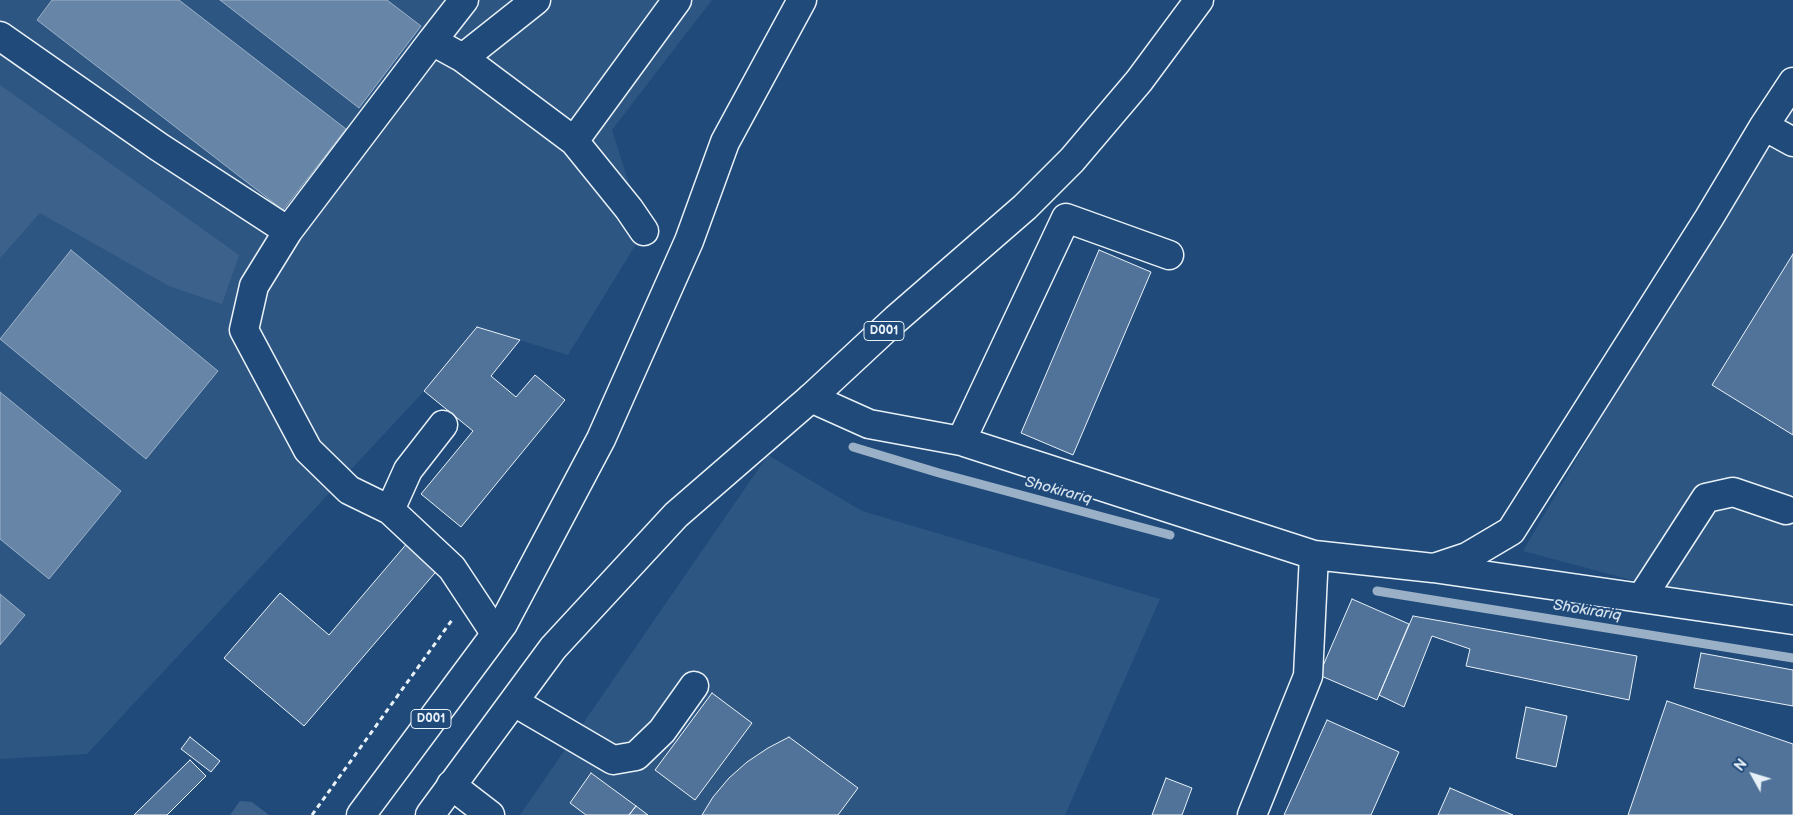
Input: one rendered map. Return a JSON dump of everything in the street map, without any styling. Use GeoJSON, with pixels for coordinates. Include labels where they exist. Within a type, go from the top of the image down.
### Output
{"type":"FeatureCollection","features":[{"type":"Feature","properties":{"kind":"main road"},"geometry":{"type":"LineString","coordinates":[[464,0],[288,231],[254,286],[244,330],[308,450],[349,490],[390,510],[452,568],[470,596],[499,628]]}},
{"type":"Feature","properties":{"kind":"main road"},"geometry":{"type":"LineString","coordinates":[[463,58],[536,0]]}},
{"type":"Feature","properties":{"kind":"main road"},"geometry":{"type":"LineString","coordinates":[[574,140],[677,0]]}},
{"type":"Feature","properties":{"kind":"main road","name":"D001"},"geometry":{"type":"LineString","coordinates":[[361,815],[499,628],[602,440],[689,241],[725,142],[802,0]]}},
{"type":"Feature","properties":{"kind":"main road","name":"D001"},"geometry":{"type":"LineString","coordinates":[[430,815],[447,797],[553,648],[676,515],[811,398],[896,319],[1025,207],[1072,160],[1139,80],[1199,0]]}},
{"type":"Feature","properties":{"kind":"main road"},"geometry":{"type":"LineString","coordinates":[[0,36],[159,147],[288,231]]}},
{"type":"Feature","properties":{"kind":"main road"},"geometry":{"type":"LineString","coordinates":[[432,42],[463,58],[574,140],[629,209],[644,231]]}},
{"type":"Feature","properties":{"kind":"main road"},"geometry":{"type":"LineString","coordinates":[[1433,568],[1467,557],[1511,531],[1793,82]]}},
{"type":"Feature","properties":{"kind":"main road"},"geometry":{"type":"LineString","coordinates":[[1764,126],[1793,142]]}},
{"type":"Feature","properties":{"kind":"main road"},"geometry":{"type":"LineString","coordinates":[[961,441],[1066,218],[1169,255]]}},
{"type":"Feature","properties":{"kind":"main road"},"geometry":{"type":"LineString","coordinates":[[811,398],[870,424],[961,441],[1314,556],[1433,568],[1793,620]]}},
{"type":"Feature","properties":{"kind":"main road"},"geometry":{"type":"LineString","coordinates":[[390,510],[408,470],[443,425]]}},
{"type":"Feature","properties":{"kind":"main road"},"geometry":{"type":"LineString","coordinates":[[1642,597],[1706,498],[1733,492],[1786,510]]}},
{"type":"Feature","properties":{"kind":"main road"},"geometry":{"type":"LineString","coordinates":[[1252,815],[1308,676],[1314,556]]}},
{"type":"Feature","properties":{"kind":"main road"},"geometry":{"type":"LineString","coordinates":[[514,702],[613,760],[636,756],[662,731],[694,686]]}},
{"type":"Feature","properties":{"kind":"main road"},"geometry":{"type":"LineString","coordinates":[[447,797],[490,815]]}},
{"type":"Feature","properties":{"kind":"path"},"geometry":{"type":"LineString","coordinates":[[312,815],[470,596]]}},
{"type":"Feature","properties":{"kind":"shaded area"},"geometry":{"type":"Polygon","coordinates":[[[0,0],[712,0],[612,130],[644,231],[568,355],[477,327],[424,391],[87,754],[0,759],[0,0]]]}},
{"type":"Feature","properties":{"kind":"shaded area"},"geometry":{"type":"Polygon","coordinates":[[[52,0],[179,0],[346,129],[283,210],[37,20],[52,0]]]}},
{"type":"Feature","properties":{"kind":"shaded area"},"geometry":{"type":"Polygon","coordinates":[[[220,0],[387,0],[421,26],[359,108],[220,0]]]}},
{"type":"Feature","properties":{"kind":"shaded area"},"geometry":{"type":"Polygon","coordinates":[[[0,85],[239,255],[222,304],[169,286],[40,213],[0,258],[0,85]]]}},
{"type":"Feature","properties":{"kind":"shaded area"},"geometry":{"type":"Polygon","coordinates":[[[1793,88],[1793,623],[1523,551],[1793,88]]]}},
{"type":"Feature","properties":{"kind":"shaded area"},"geometry":{"type":"Polygon","coordinates":[[[71,250],[218,371],[146,459],[0,339],[71,250]]]}},
{"type":"Feature","properties":{"kind":"shaded area"},"geometry":{"type":"Polygon","coordinates":[[[0,392],[121,491],[49,579],[0,539],[0,392]]]}},
{"type":"Feature","properties":{"kind":"shaded area"},"geometry":{"type":"Polygon","coordinates":[[[768,455],[862,511],[1160,599],[1065,815],[520,815],[768,455]]]}},
{"type":"Feature","properties":{"kind":"shaded area"},"geometry":{"type":"Polygon","coordinates":[[[0,594],[25,615],[0,645],[0,594]]]}},
{"type":"Feature","properties":{"kind":"shaded area"},"geometry":{"type":"Polygon","coordinates":[[[240,801],[252,802],[269,815],[230,815],[240,801]]]}},
{"type":"Feature","properties":{"kind":"building"},"geometry":{"type":"Polygon","coordinates":[[[1099,250],[1151,272],[1073,455],[1021,433],[1099,250]]]}},
{"type":"Feature","properties":{"kind":"building"},"geometry":{"type":"Polygon","coordinates":[[[1793,254],[1793,435],[1712,385],[1793,254]]]}},
{"type":"Feature","properties":{"kind":"building"},"geometry":{"type":"Polygon","coordinates":[[[477,327],[520,340],[491,376],[516,397],[535,375],[565,400],[461,527],[421,494],[473,431],[424,391],[477,327]]]}},
{"type":"Feature","properties":{"kind":"building"},"geometry":{"type":"Polygon","coordinates":[[[409,541],[440,567],[304,726],[224,658],[280,593],[329,635],[409,541]]]}},
{"type":"Feature","properties":{"kind":"building"},"geometry":{"type":"Polygon","coordinates":[[[1352,599],[1409,624],[1377,700],[1319,675],[1352,599]]]}},
{"type":"Feature","properties":{"kind":"building"},"geometry":{"type":"Polygon","coordinates":[[[1413,616],[1637,656],[1629,700],[1466,666],[1470,649],[1432,636],[1404,707],[1379,695],[1413,616]]]}},
{"type":"Feature","properties":{"kind":"building"},"geometry":{"type":"Polygon","coordinates":[[[1701,653],[1793,670],[1793,706],[1694,688],[1701,653]]]}},
{"type":"Feature","properties":{"kind":"building"},"geometry":{"type":"Polygon","coordinates":[[[712,693],[752,723],[695,800],[655,770],[712,693]]]}},
{"type":"Feature","properties":{"kind":"building"},"geometry":{"type":"Polygon","coordinates":[[[1667,701],[1793,744],[1793,815],[1628,815],[1667,701]]]}},
{"type":"Feature","properties":{"kind":"building"},"geometry":{"type":"Polygon","coordinates":[[[1526,707],[1567,716],[1556,767],[1516,758],[1526,707]]]}},
{"type":"Feature","properties":{"kind":"building"},"geometry":{"type":"Polygon","coordinates":[[[1327,720],[1399,752],[1371,815],[1284,815],[1327,720]]]}},
{"type":"Feature","properties":{"kind":"building"},"geometry":{"type":"Polygon","coordinates":[[[190,737],[220,761],[211,772],[181,749],[190,737]]]}},
{"type":"Feature","properties":{"kind":"building"},"geometry":{"type":"Polygon","coordinates":[[[789,737],[858,788],[838,815],[702,815],[713,797],[729,778],[747,762],[789,737]]]}},
{"type":"Feature","properties":{"kind":"building"},"geometry":{"type":"Polygon","coordinates":[[[190,760],[206,776],[167,815],[134,815],[190,760]]]}},
{"type":"Feature","properties":{"kind":"building"},"geometry":{"type":"Polygon","coordinates":[[[591,773],[636,806],[629,815],[586,815],[570,803],[591,773]]]}},
{"type":"Feature","properties":{"kind":"building"},"geometry":{"type":"Polygon","coordinates":[[[1166,778],[1192,788],[1182,815],[1152,815],[1166,778]]]}},
{"type":"Feature","properties":{"kind":"building"},"geometry":{"type":"Polygon","coordinates":[[[1450,788],[1513,815],[1438,815],[1450,788]]]}},
{"type":"Feature","properties":{"kind":"building"},"geometry":{"type":"Polygon","coordinates":[[[636,806],[648,815],[629,815],[636,806]]]}},
{"type":"Feature","properties":{"kind":"waterway","name":"Shokirariq"},"geometry":{"type":"LineString","coordinates":[[853,447],[939,473],[1170,535]]}},
{"type":"Feature","properties":{"kind":"waterway","name":"Shokirariq"},"geometry":{"type":"LineString","coordinates":[[1377,591],[1793,658]]}}]}
